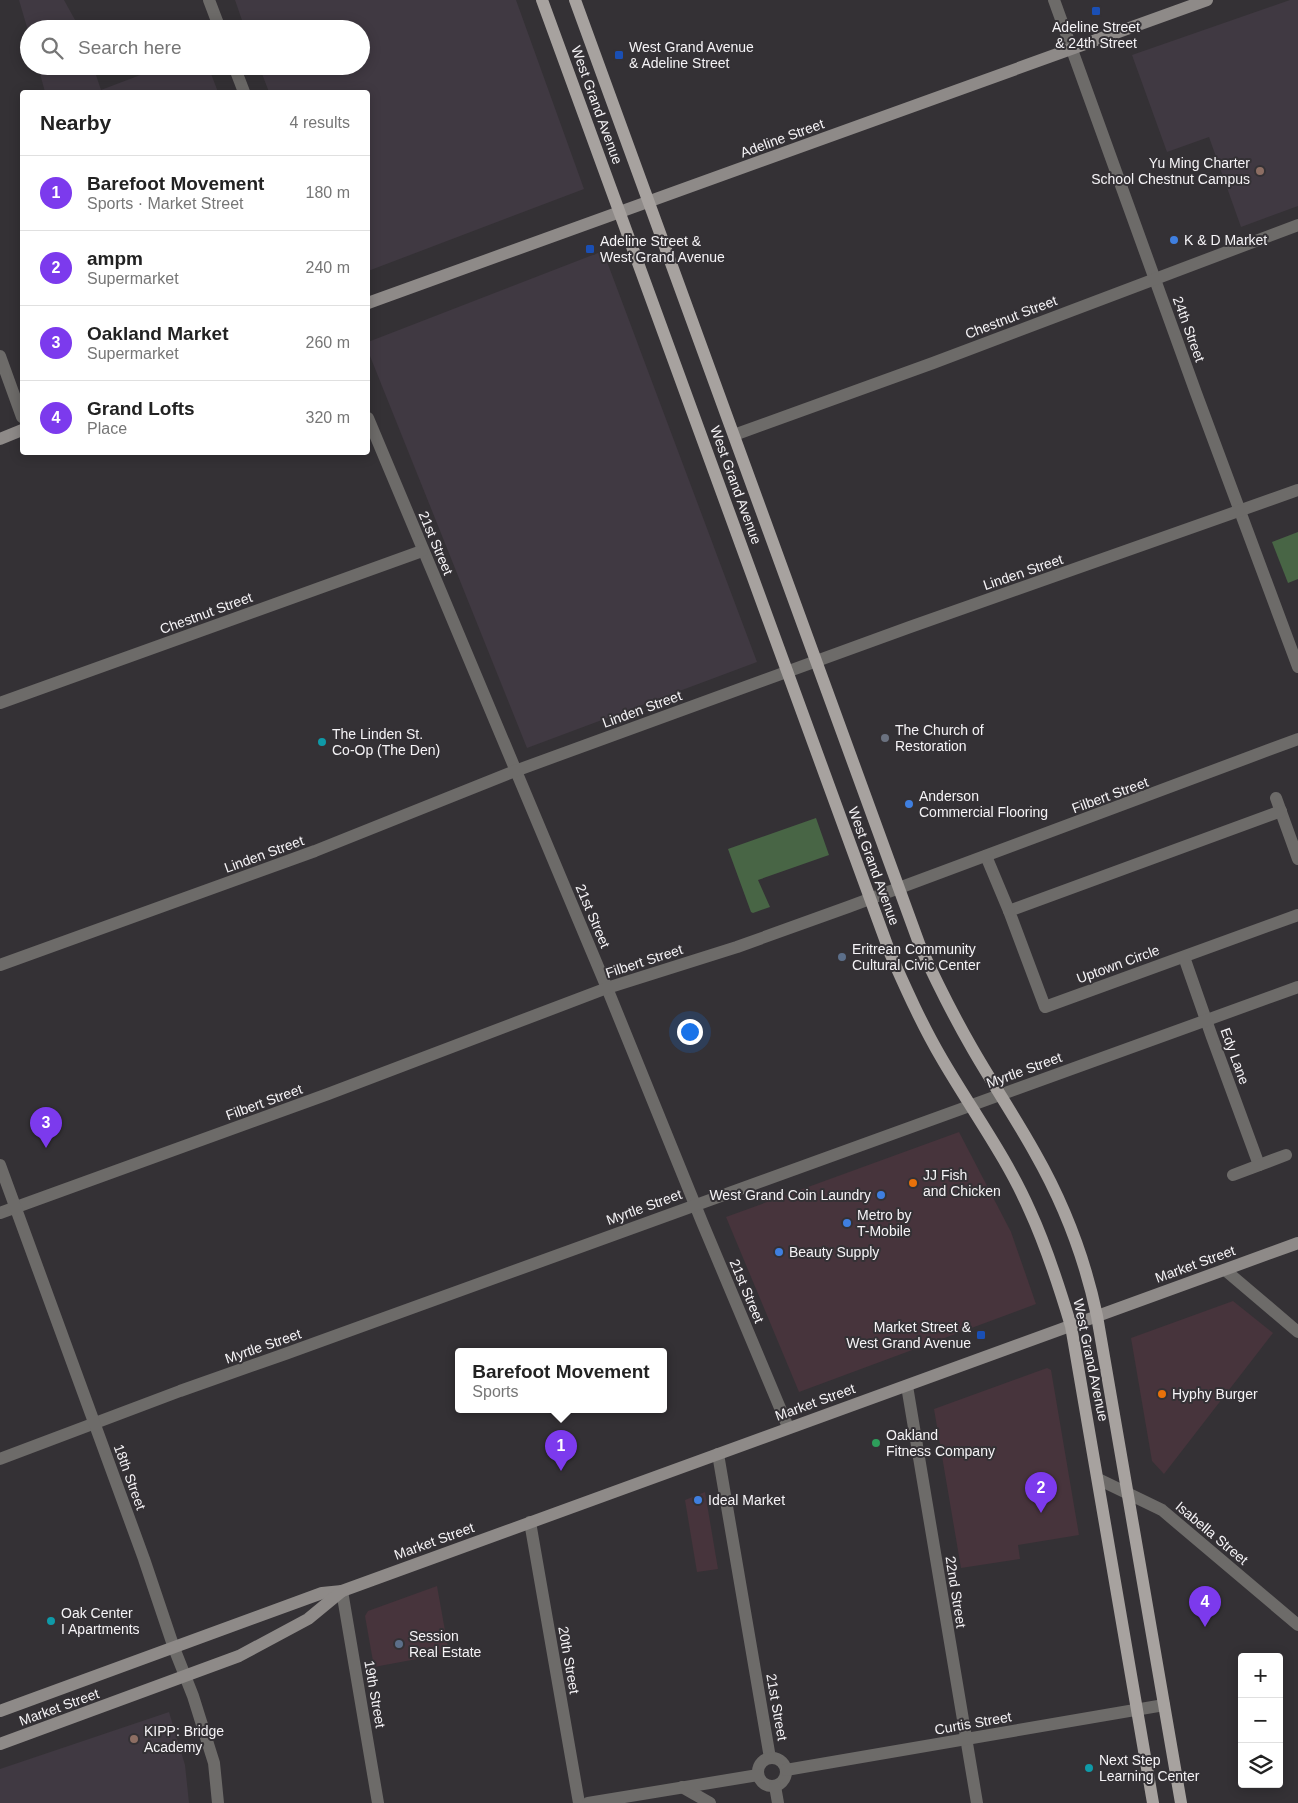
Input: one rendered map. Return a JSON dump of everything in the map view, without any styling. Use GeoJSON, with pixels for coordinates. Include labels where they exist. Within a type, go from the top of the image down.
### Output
{"type":"FeatureCollection","features":[{"type":"Feature","properties":{"kind":"main road","name":"West Grand Avenue"},"geometry":{"type":"LineString","coordinates":[[542,0],[890,953],[913,1004],[941,1058],[970,1104],[1030,1209],[1054,1267],[1071,1326],[1153,1803]]}},
{"type":"Feature","properties":{"kind":"main road","name":"West Grand Avenue"},"geometry":{"type":"LineString","coordinates":[[575,0],[650,201],[920,946],[946,1001],[1035,1153],[1062,1205],[1082,1257],[1098,1316],[1181,1803]]}},
{"type":"Feature","properties":{"kind":"main road","name":"Adeline Street"},"geometry":{"type":"LineString","coordinates":[[370,302],[1206,0]]}},
{"type":"Feature","properties":{"kind":"main road"},"geometry":{"type":"LineString","coordinates":[[0,439],[20,431]]}},
{"type":"Feature","properties":{"kind":"main road","name":"Market Street"},"geometry":{"type":"LineString","coordinates":[[0,1711],[322,1593],[342,1591],[788,1427],[907,1386],[1298,1243]]}},
{"type":"Feature","properties":{"kind":"main road","name":"Market Street"},"geometry":{"type":"LineString","coordinates":[[0,1744],[239,1656],[308,1619],[342,1591]]}},
{"type":"Feature","properties":{"kind":"street"},"geometry":{"type":"LineString","coordinates":[[210,0],[217,20]]}},
{"type":"Feature","properties":{"kind":"street","name":"24th Street"},"geometry":{"type":"LineString","coordinates":[[1054,0],[1298,667]]}},
{"type":"Feature","properties":{"kind":"street"},"geometry":{"type":"LineString","coordinates":[[237,75],[243,90]]}},
{"type":"Feature","properties":{"kind":"street","name":"Chestnut Street"},"geometry":{"type":"LineString","coordinates":[[734,435],[933,363],[1298,224]]}},
{"type":"Feature","properties":{"kind":"street"},"geometry":{"type":"LineString","coordinates":[[0,356],[20,411]]}},
{"type":"Feature","properties":{"kind":"street","name":"21st Street"},"geometry":{"type":"LineString","coordinates":[[370,423],[422,551],[607,988],[788,1427]]}},
{"type":"Feature","properties":{"kind":"street","name":"Linden Street"},"geometry":{"type":"LineString","coordinates":[[0,966],[315,851],[516,771],[1298,490]]}},
{"type":"Feature","properties":{"kind":"street","name":"Chestnut Street"},"geometry":{"type":"LineString","coordinates":[[0,703],[422,551]]}},
{"type":"Feature","properties":{"kind":"street","name":"Filbert Street"},"geometry":{"type":"LineString","coordinates":[[0,1213],[328,1094],[607,988],[737,947],[870,899],[1298,739]]}},
{"type":"Feature","properties":{"kind":"street"},"geometry":{"type":"LineString","coordinates":[[1009,911],[1279,804],[1298,859]]}},
{"type":"Feature","properties":{"kind":"street","name":"Uptown Circle"},"geometry":{"type":"LineString","coordinates":[[986,856],[1045,1006],[1298,915]]}},
{"type":"Feature","properties":{"kind":"street","name":"Edy Lane"},"geometry":{"type":"LineString","coordinates":[[1184,956],[1259,1165]]}},
{"type":"Feature","properties":{"kind":"street","name":"Myrtle Street"},"geometry":{"type":"LineString","coordinates":[[0,1458],[970,1104],[1000,1095],[1298,987]]}},
{"type":"Feature","properties":{"kind":"street"},"geometry":{"type":"LineString","coordinates":[[1233,1174],[1286,1155]]}},
{"type":"Feature","properties":{"kind":"street","name":"18th Street"},"geometry":{"type":"LineString","coordinates":[[0,1165],[95,1423],[185,1677],[214,1763],[218,1803]]}},
{"type":"Feature","properties":{"kind":"street"},"geometry":{"type":"LineString","coordinates":[[1224,1270],[1298,1332]]}},
{"type":"Feature","properties":{"kind":"street","name":"22nd Street"},"geometry":{"type":"LineString","coordinates":[[907,1386],[977,1803]]}},
{"type":"Feature","properties":{"kind":"street","name":"21st Street"},"geometry":{"type":"LineString","coordinates":[[718,1454],[770,1758]]}},
{"type":"Feature","properties":{"kind":"street","name":"Isabella Street"},"geometry":{"type":"LineString","coordinates":[[1098,1478],[1162,1510],[1298,1625]]}},
{"type":"Feature","properties":{"kind":"street","name":"20th Street"},"geometry":{"type":"LineString","coordinates":[[530,1522],[578,1803]]}},
{"type":"Feature","properties":{"kind":"street","name":"19th Street"},"geometry":{"type":"LineString","coordinates":[[342,1591],[378,1803]]}},
{"type":"Feature","properties":{"kind":"street","name":"Curtis Street"},"geometry":{"type":"LineString","coordinates":[[786,1770],[1164,1705]]}},
{"type":"Feature","properties":{"kind":"street"},"geometry":{"type":"LineString","coordinates":[[770,1758],[781,1761],[786,1770],[784,1780],[775,1786],[765,1785],[760,1780],[758,1774],[761,1764],[770,1758]]}},
{"type":"Feature","properties":{"kind":"street"},"geometry":{"type":"LineString","coordinates":[[588,1803],[758,1774]]}},
{"type":"Feature","properties":{"kind":"street"},"geometry":{"type":"LineString","coordinates":[[775,1786],[778,1803]]}},
{"type":"Feature","properties":{"kind":"street"},"geometry":{"type":"LineString","coordinates":[[682,1788],[710,1803]]}},
{"type":"Feature","properties":{"kind":"shaded area"},"geometry":{"type":"Polygon","coordinates":[[[19,0],[64,0],[75,20],[25,20],[19,0]]]}},
{"type":"Feature","properties":{"kind":"shaded area"},"geometry":{"type":"Polygon","coordinates":[[[235,0],[516,0],[584,189],[370,270],[370,90],[268,90],[262,75],[370,75],[370,20],[242,20],[235,0]]]}},
{"type":"Feature","properties":{"kind":"shaded area"},"geometry":{"type":"Polygon","coordinates":[[[1290,0],[1298,0],[1298,206],[1241,227],[1209,137],[1167,152],[1132,55],[1290,0]]]}},
{"type":"Feature","properties":{"kind":"shaded area"},"geometry":{"type":"Polygon","coordinates":[[[40,75],[96,75],[101,90],[44,90],[40,75]]]}},
{"type":"Feature","properties":{"kind":"shaded area"},"geometry":{"type":"Polygon","coordinates":[[[140,75],[211,75],[217,90],[101,90],[140,75]]]}},
{"type":"Feature","properties":{"kind":"shaded area"},"geometry":{"type":"Polygon","coordinates":[[[603,251],[757,662],[527,748],[370,356],[370,341],[603,251]]]}},
{"type":"Feature","properties":{"kind":"shaded area"},"geometry":{"type":"Polygon","coordinates":[[[959,1132],[1011,1232],[1036,1304],[799,1392],[726,1217],[959,1132]]]}},
{"type":"Feature","properties":{"kind":"shaded area"},"geometry":{"type":"Polygon","coordinates":[[[1233,1301],[1273,1333],[1164,1474],[1152,1461],[1131,1338],[1233,1301]]]}},
{"type":"Feature","properties":{"kind":"shaded area"},"geometry":{"type":"Polygon","coordinates":[[[1047,1368],[1051,1370],[1079,1535],[1018,1545],[1020,1559],[961,1568],[934,1409],[1047,1368]]]}},
{"type":"Feature","properties":{"kind":"shaded area"},"geometry":{"type":"Polygon","coordinates":[[[705,1492],[718,1569],[697,1572],[685,1500],[705,1492]]]}},
{"type":"Feature","properties":{"kind":"shaded area"},"geometry":{"type":"Polygon","coordinates":[[[437,1586],[449,1653],[374,1667],[365,1616],[368,1611],[437,1586]]]}},
{"type":"Feature","properties":{"kind":"shaded area","name":"KIPP: Bridge Academy"},"geometry":{"type":"Polygon","coordinates":[[[169,1712],[185,1765],[189,1803],[0,1803],[0,1769],[169,1712]]]}},
{"type":"Feature","properties":{"kind":"green space"},"geometry":{"type":"Polygon","coordinates":[[[1298,532],[1298,579],[1288,583],[1272,542],[1298,532]]]}},
{"type":"Feature","properties":{"kind":"green space"},"geometry":{"type":"Polygon","coordinates":[[[816,818],[829,855],[758,880],[770,907],[751,912],[728,849],[816,818]]]}},
{"type":"Feature","properties":{"kind":"place","name":"Adeline Street & 24th Street"},"geometry":{"type":"Point","coordinates":[1096,11]}},
{"type":"Feature","properties":{"kind":"place","name":"West Grand Avenue & Adeline Street"},"geometry":{"type":"Point","coordinates":[619,55]}},
{"type":"Feature","properties":{"kind":"place","name":"Yu Ming Charter School Chestnut Campus"},"geometry":{"type":"Point","coordinates":[1260,171]}},
{"type":"Feature","properties":{"kind":"place","name":"K & D Market"},"geometry":{"type":"Point","coordinates":[1174,240]}},
{"type":"Feature","properties":{"kind":"place","name":"Adeline Street & West Grand Avenue"},"geometry":{"type":"Point","coordinates":[590,249]}},
{"type":"Feature","properties":{"kind":"place","name":"The Church of Restoration"},"geometry":{"type":"Point","coordinates":[885,738]}},
{"type":"Feature","properties":{"kind":"place","name":"The Linden St. Co-Op (The Den)"},"geometry":{"type":"Point","coordinates":[322,742]}},
{"type":"Feature","properties":{"kind":"place","name":"Anderson Commercial Flooring"},"geometry":{"type":"Point","coordinates":[909,804]}},
{"type":"Feature","properties":{"kind":"place","name":"Eritrean Community Cultural Civic Center"},"geometry":{"type":"Point","coordinates":[842,957]}},
{"type":"Feature","properties":{"kind":"place","name":"Oakland Market"},"geometry":{"type":"Point","coordinates":[46,1148]}},
{"type":"Feature","properties":{"kind":"place","name":"JJ Fish and Chicken"},"geometry":{"type":"Point","coordinates":[913,1183]}},
{"type":"Feature","properties":{"kind":"place","name":"West Grand Coin Laundry"},"geometry":{"type":"Point","coordinates":[881,1195]}},
{"type":"Feature","properties":{"kind":"place","name":"Metro by T-Mobile"},"geometry":{"type":"Point","coordinates":[847,1223]}},
{"type":"Feature","properties":{"kind":"place","name":"Beauty Supply"},"geometry":{"type":"Point","coordinates":[779,1252]}},
{"type":"Feature","properties":{"kind":"place","name":"Market Street & West Grand Avenue"},"geometry":{"type":"Point","coordinates":[981,1335]}},
{"type":"Feature","properties":{"kind":"place","name":"Hyphy Burger"},"geometry":{"type":"Point","coordinates":[1162,1394]}},
{"type":"Feature","properties":{"kind":"place","name":"Oakland Fitness Company"},"geometry":{"type":"Point","coordinates":[876,1443]}},
{"type":"Feature","properties":{"kind":"place","name":"Barefoot Movement"},"geometry":{"type":"Point","coordinates":[561,1471]}},
{"type":"Feature","properties":{"kind":"place","name":"Ideal Market"},"geometry":{"type":"Point","coordinates":[698,1500]}},
{"type":"Feature","properties":{"kind":"place","name":"ampm"},"geometry":{"type":"Point","coordinates":[1041,1513]}},
{"type":"Feature","properties":{"kind":"place","name":"Oak Center I Apartments"},"geometry":{"type":"Point","coordinates":[51,1621]}},
{"type":"Feature","properties":{"kind":"place","name":"Grand Lofts"},"geometry":{"type":"Point","coordinates":[1205,1627]}},
{"type":"Feature","properties":{"kind":"place","name":"Session Real Estate"},"geometry":{"type":"Point","coordinates":[399,1644]}},
{"type":"Feature","properties":{"kind":"place","name":"KIPP: Bridge Academy"},"geometry":{"type":"Point","coordinates":[134,1739]}},
{"type":"Feature","properties":{"kind":"place","name":"Next Step Learning Center"},"geometry":{"type":"Point","coordinates":[1089,1768]}}]}
